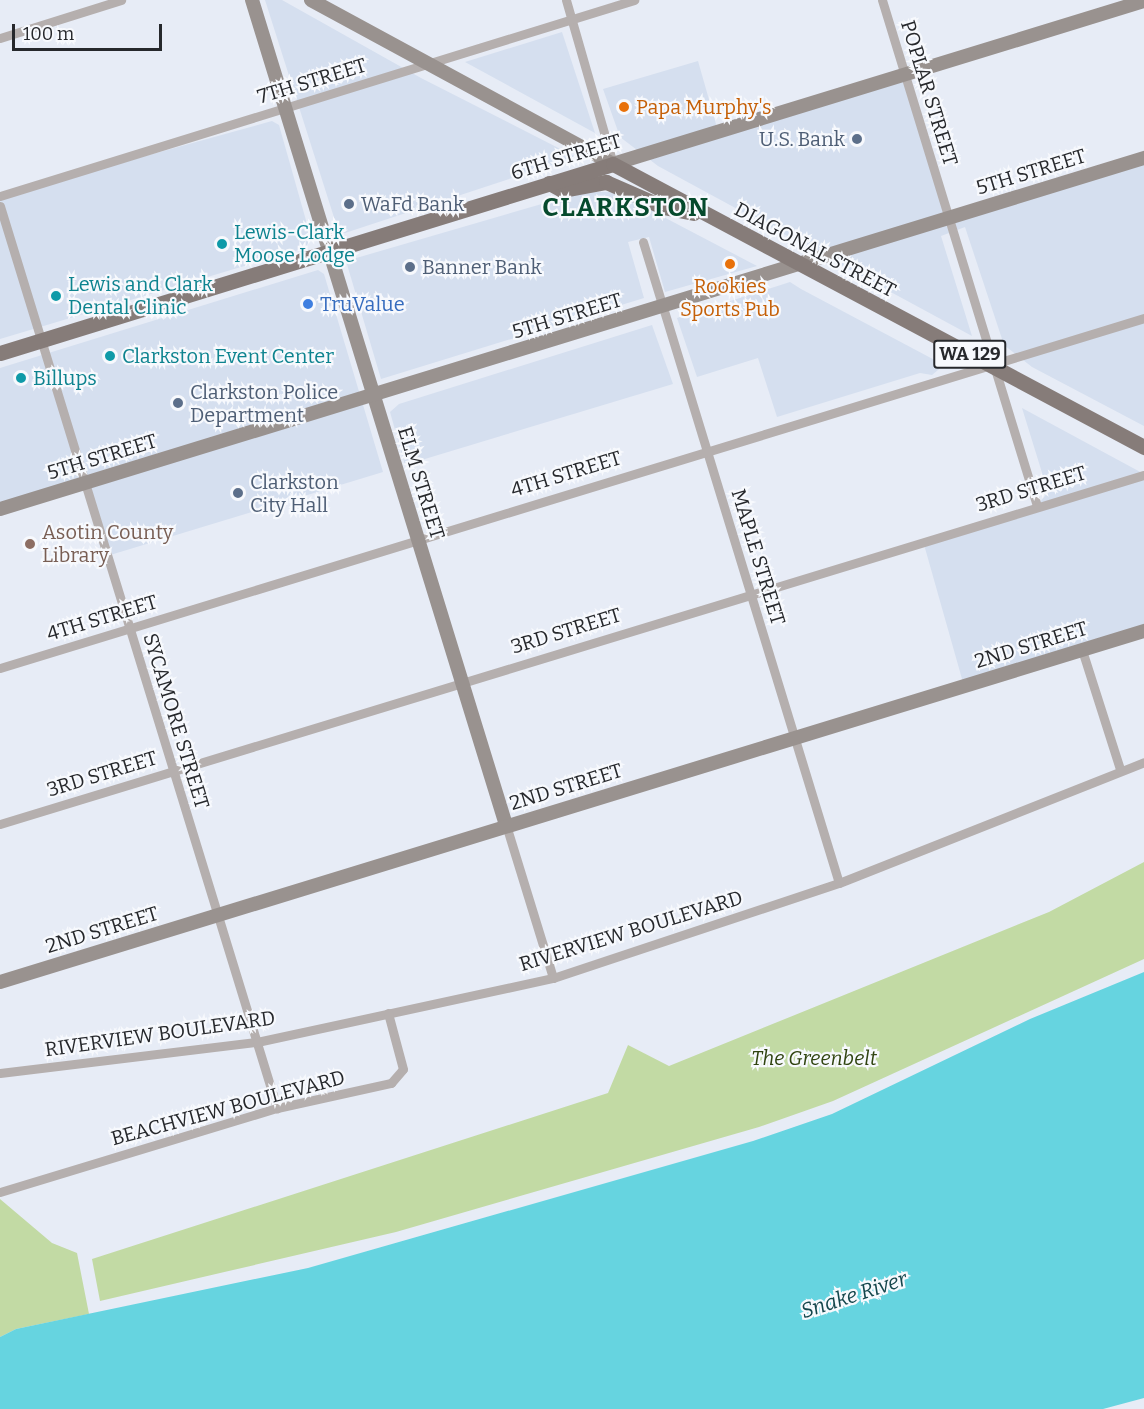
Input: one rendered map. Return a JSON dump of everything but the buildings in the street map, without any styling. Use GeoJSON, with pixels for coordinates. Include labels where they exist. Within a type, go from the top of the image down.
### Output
{"type":"FeatureCollection","features":[{"type":"Feature","properties":{"kind":"main road","name":"6TH STREET"},"geometry":{"type":"LineString","coordinates":[[0,353],[613,164]]}},
{"type":"Feature","properties":{"kind":"main road","name":"DIAGONAL STREET"},"geometry":{"type":"LineString","coordinates":[[613,164],[795,265],[994,366],[1144,447]]}},
{"type":"Feature","properties":{"kind":"main road","name":"WA 129"},"geometry":{"type":"LineString","coordinates":[[549,183],[562,190],[606,182],[622,186],[663,207],[708,217]]}},
{"type":"Feature","properties":{"kind":"street"},"geometry":{"type":"LineString","coordinates":[[0,38],[121,0]]}},
{"type":"Feature","properties":{"kind":"street","name":"ELM STREET"},"geometry":{"type":"LineString","coordinates":[[252,0],[553,978]]}},
{"type":"Feature","properties":{"kind":"street","name":"DIAGONAL STREET"},"geometry":{"type":"LineString","coordinates":[[311,0],[431,63],[613,164]]}},
{"type":"Feature","properties":{"kind":"street"},"geometry":{"type":"LineString","coordinates":[[566,0],[613,164]]}},
{"type":"Feature","properties":{"kind":"street","name":"7TH STREET"},"geometry":{"type":"LineString","coordinates":[[0,196],[634,0]]}},
{"type":"Feature","properties":{"kind":"street","name":"POPLAR STREET"},"geometry":{"type":"LineString","coordinates":[[882,0],[1037,506]]}},
{"type":"Feature","properties":{"kind":"street","name":"6TH STREET"},"geometry":{"type":"LineString","coordinates":[[613,164],[1144,1]]}},
{"type":"Feature","properties":{"kind":"street","name":"5TH STREET"},"geometry":{"type":"LineString","coordinates":[[0,509],[1144,158]]}},
{"type":"Feature","properties":{"kind":"street","name":"SYCAMORE STREET"},"geometry":{"type":"LineString","coordinates":[[0,206],[277,1108]]}},
{"type":"Feature","properties":{"kind":"street","name":"MAPLE STREET"},"geometry":{"type":"LineString","coordinates":[[643,242],[839,883]]}},
{"type":"Feature","properties":{"kind":"street","name":"4TH STREET"},"geometry":{"type":"LineString","coordinates":[[0,668],[705,450],[994,366],[1144,318]]}},
{"type":"Feature","properties":{"kind":"street","name":"3RD STREET"},"geometry":{"type":"LineString","coordinates":[[0,824],[1144,475]]}},
{"type":"Feature","properties":{"kind":"street","name":"2ND STREET"},"geometry":{"type":"LineString","coordinates":[[0,982],[1144,631]]}},
{"type":"Feature","properties":{"kind":"street"},"geometry":{"type":"LineString","coordinates":[[1082,650],[1120,769]]}},
{"type":"Feature","properties":{"kind":"street","name":"RIVERVIEW BOULEVARD"},"geometry":{"type":"LineString","coordinates":[[0,1073],[257,1042],[553,978],[839,883],[1120,769],[1144,762]]}},
{"type":"Feature","properties":{"kind":"street","name":"BEACHVIEW BOULEVARD"},"geometry":{"type":"LineString","coordinates":[[0,1192],[277,1108],[391,1083],[399,1077],[403,1069],[387,1013]]}},
{"type":"Feature","properties":{"kind":"shaded area"},"geometry":{"type":"Polygon","coordinates":[[[265,0],[282,0],[421,78],[576,157],[345,233],[338,230],[265,0]]]}},
{"type":"Feature","properties":{"kind":"shaded area"},"geometry":{"type":"Polygon","coordinates":[[[562,32],[595,133],[465,62],[562,32]]]}},
{"type":"Feature","properties":{"kind":"shaded area"},"geometry":{"type":"Polygon","coordinates":[[[698,61],[718,131],[904,74],[950,217],[1144,158],[1144,426],[1032,367],[1004,345],[965,227],[941,236],[972,336],[658,166],[620,137],[603,89],[698,61]]]}},
{"type":"Feature","properties":{"kind":"shaded area"},"geometry":{"type":"Polygon","coordinates":[[[272,121],[279,125],[311,238],[305,248],[0,339],[0,196],[272,121]]]}},
{"type":"Feature","properties":{"kind":"shaded area"},"geometry":{"type":"Polygon","coordinates":[[[583,192],[616,192],[757,266],[665,292],[649,237],[628,242],[644,298],[381,379],[346,261],[583,192]]]}},
{"type":"Feature","properties":{"kind":"shaded area"},"geometry":{"type":"Polygon","coordinates":[[[318,270],[324,274],[383,472],[107,556],[85,483],[0,509],[0,368],[318,270]]]}},
{"type":"Feature","properties":{"kind":"shaded area"},"geometry":{"type":"Polygon","coordinates":[[[790,282],[944,365],[932,375],[920,373],[777,417],[758,358],[697,377],[677,318],[790,282]]]}},
{"type":"Feature","properties":{"kind":"shaded area"},"geometry":{"type":"Polygon","coordinates":[[[652,325],[673,384],[405,465],[390,412],[399,404],[652,325]]]}},
{"type":"Feature","properties":{"kind":"shaded area"},"geometry":{"type":"Polygon","coordinates":[[[1022,408],[1144,474],[1144,631],[964,686],[923,541],[1037,506],[1048,492],[1022,408]]]}},
{"type":"Feature","properties":{"kind":"green space","name":"The Greenbelt"},"geometry":{"type":"Polygon","coordinates":[[[1144,862],[1144,959],[833,1101],[759,1127],[396,1232],[100,1301],[92,1259],[608,1093],[628,1045],[669,1066],[1049,912],[1144,862]]]}},
{"type":"Feature","properties":{"kind":"green space"},"geometry":{"type":"Polygon","coordinates":[[[0,1199],[52,1243],[77,1253],[89,1314],[16,1329],[0,1337],[0,1199]]]}},
{"type":"Feature","properties":{"kind":"water","name":"Snake River"},"geometry":{"type":"Polygon","coordinates":[[[1144,972],[1144,1398],[1103,1409],[0,1409],[0,1337],[16,1329],[308,1268],[753,1141],[832,1114],[1030,1019],[1144,972]]]}},
{"type":"Feature","properties":{"kind":"place","name":"Papa Murphy's"},"geometry":{"type":"Point","coordinates":[624,107]}},
{"type":"Feature","properties":{"kind":"place","name":"U.S. Bank"},"geometry":{"type":"Point","coordinates":[857,139]}},
{"type":"Feature","properties":{"kind":"place","name":"WaFd Bank"},"geometry":{"type":"Point","coordinates":[349,204]}},
{"type":"Feature","properties":{"kind":"place","name":"Lewis-Clark Moose Lodge"},"geometry":{"type":"Point","coordinates":[222,244]}},
{"type":"Feature","properties":{"kind":"place","name":"Rookies Sports Pub"},"geometry":{"type":"Point","coordinates":[730,264]}},
{"type":"Feature","properties":{"kind":"place","name":"Banner Bank"},"geometry":{"type":"Point","coordinates":[410,267]}},
{"type":"Feature","properties":{"kind":"place","name":"Lewis and Clark Dental Clinic"},"geometry":{"type":"Point","coordinates":[56,296]}},
{"type":"Feature","properties":{"kind":"place","name":"TruValue"},"geometry":{"type":"Point","coordinates":[308,304]}},
{"type":"Feature","properties":{"kind":"place","name":"Clarkston Event Center"},"geometry":{"type":"Point","coordinates":[110,356]}},
{"type":"Feature","properties":{"kind":"place","name":"Billups"},"geometry":{"type":"Point","coordinates":[21,378]}},
{"type":"Feature","properties":{"kind":"place","name":"Clarkston Police Department"},"geometry":{"type":"Point","coordinates":[178,403]}},
{"type":"Feature","properties":{"kind":"place","name":"Clarkston City Hall"},"geometry":{"type":"Point","coordinates":[238,493]}},
{"type":"Feature","properties":{"kind":"place","name":"Asotin County Library"},"geometry":{"type":"Point","coordinates":[30,544]}},
{"type":"Feature","properties":{"kind":"district","name":"CLARKSTON"},"geometry":{"type":"Point","coordinates":[626,208]}}]}
